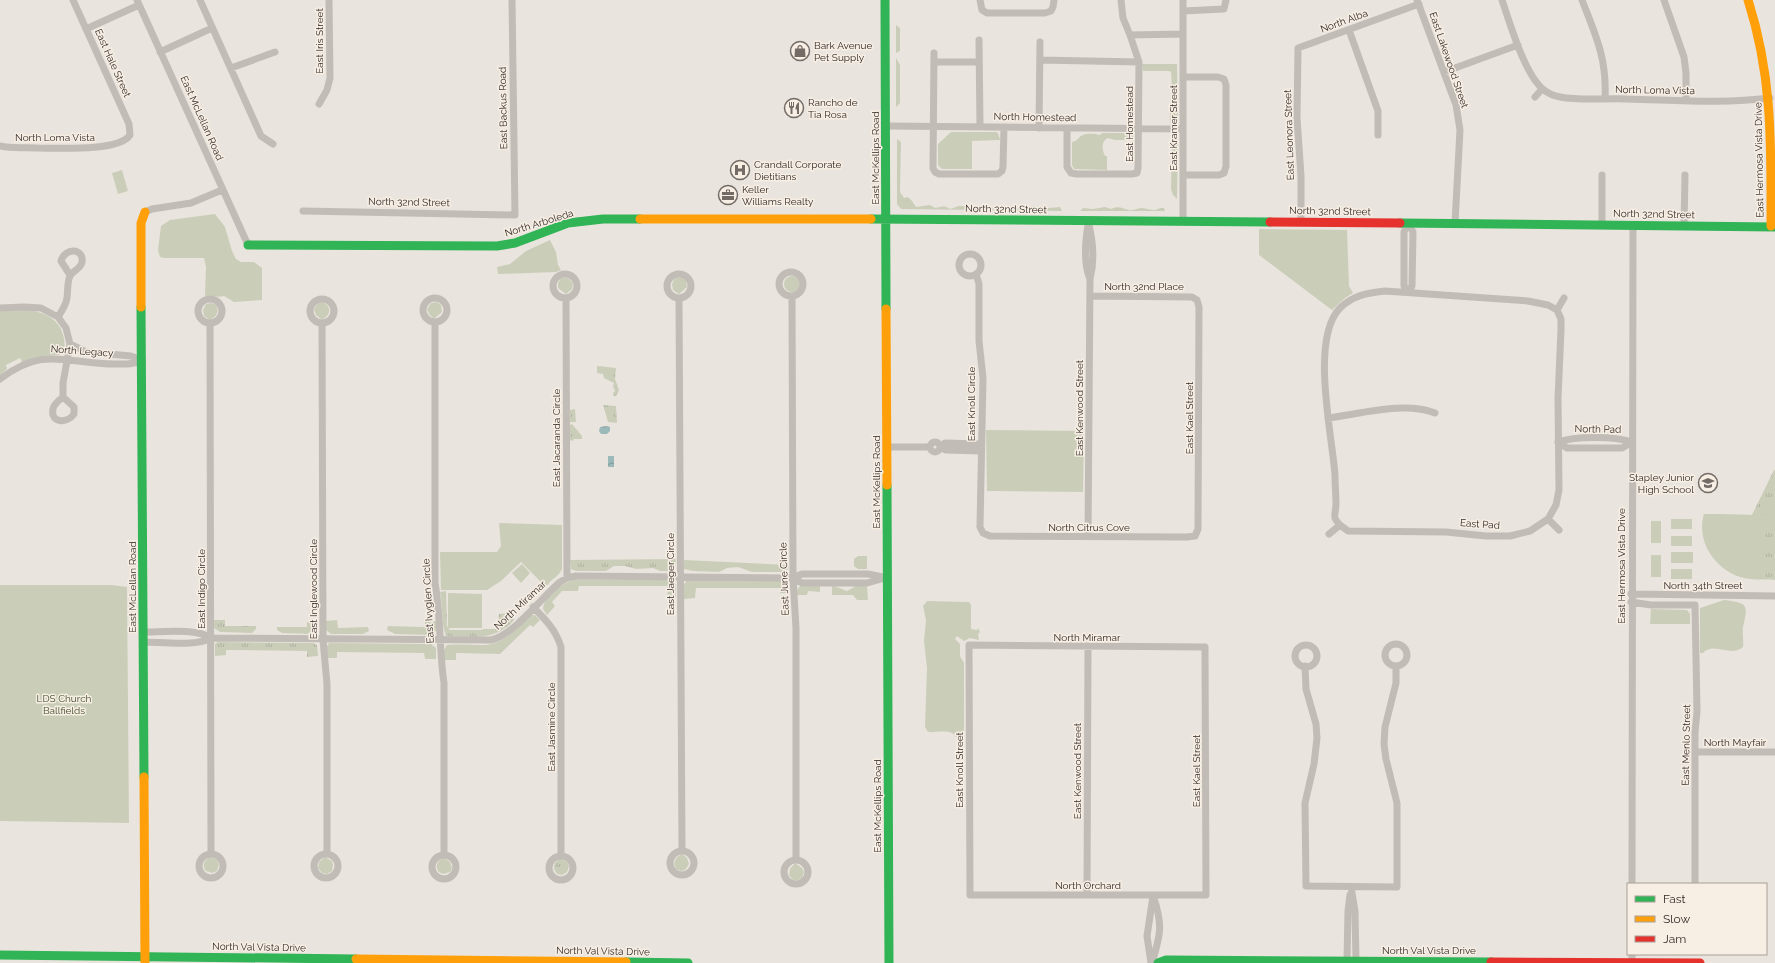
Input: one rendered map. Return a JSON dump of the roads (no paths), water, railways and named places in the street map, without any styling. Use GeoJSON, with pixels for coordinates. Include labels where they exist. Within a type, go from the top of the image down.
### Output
{"type":"FeatureCollection","features":[{"type":"Feature","properties":{"kind":"street","name":"East Hale Street"},"geometry":{"type":"LineString","coordinates":[[73,0],[129,124],[130,135]]}},
{"type":"Feature","properties":{"kind":"street"},"geometry":{"type":"LineString","coordinates":[[200,0],[261,136],[273,144]]}},
{"type":"Feature","properties":{"kind":"street","name":"East Iris Street"},"geometry":{"type":"LineString","coordinates":[[319,104],[327,90],[330,78],[329,0]]}},
{"type":"Feature","properties":{"kind":"street","name":"East Backus Road"},"geometry":{"type":"LineString","coordinates":[[512,0],[515,215]]}},
{"type":"Feature","properties":{"kind":"street","name":"East McKellips Road"},"geometry":{"type":"LineString","coordinates":[[885,0],[889,963]]}},
{"type":"Feature","properties":{"kind":"street"},"geometry":{"type":"LineString","coordinates":[[980,0],[982,10],[987,13],[1045,13],[1051,11],[1054,7],[1054,0]]}},
{"type":"Feature","properties":{"kind":"street"},"geometry":{"type":"LineString","coordinates":[[1121,0],[1123,18],[1130,35],[1183,34]]}},
{"type":"Feature","properties":{"kind":"street","name":"East Kramer Street"},"geometry":{"type":"LineString","coordinates":[[1183,0],[1183,221]]}},
{"type":"Feature","properties":{"kind":"street"},"geometry":{"type":"LineString","coordinates":[[1183,11],[1224,9],[1226,0]]}},
{"type":"Feature","properties":{"kind":"street"},"geometry":{"type":"LineString","coordinates":[[1502,0],[1527,66],[1535,81],[1542,89],[1535,97]]}},
{"type":"Feature","properties":{"kind":"street"},"geometry":{"type":"LineString","coordinates":[[1582,0],[1604,61],[1606,78],[1605,98]]}},
{"type":"Feature","properties":{"kind":"street"},"geometry":{"type":"LineString","coordinates":[[1664,0],[1684,57],[1686,73],[1686,100]]}},
{"type":"Feature","properties":{"kind":"street","name":"East Hermosa Vista Drive"},"geometry":{"type":"LineString","coordinates":[[1748,0],[1762,43],[1770,98],[1773,226]]}},
{"type":"Feature","properties":{"kind":"street","name":"North Alba"},"geometry":{"type":"LineString","coordinates":[[1298,48],[1349,30],[1418,2]]}},
{"type":"Feature","properties":{"kind":"street","name":"East Lakewood Street"},"geometry":{"type":"LineString","coordinates":[[1418,2],[1456,105],[1460,130],[1455,223]]}},
{"type":"Feature","properties":{"kind":"street"},"geometry":{"type":"LineString","coordinates":[[86,29],[138,3]]}},
{"type":"Feature","properties":{"kind":"street","name":"East McLellan Road"},"geometry":{"type":"LineString","coordinates":[[138,3],[248,245]]}},
{"type":"Feature","properties":{"kind":"street"},"geometry":{"type":"LineString","coordinates":[[160,52],[212,28]]}},
{"type":"Feature","properties":{"kind":"street"},"geometry":{"type":"LineString","coordinates":[[1349,30],[1378,111],[1378,135]]}},
{"type":"Feature","properties":{"kind":"street","name":"East Homestead"},"geometry":{"type":"LineString","coordinates":[[1067,128],[1067,167],[1071,173],[1137,173],[1139,62],[1130,35]]}},
{"type":"Feature","properties":{"kind":"street"},"geometry":{"type":"LineString","coordinates":[[979,40],[980,126]]}},
{"type":"Feature","properties":{"kind":"street"},"geometry":{"type":"LineString","coordinates":[[1039,128],[1040,42]]}},
{"type":"Feature","properties":{"kind":"street"},"geometry":{"type":"LineString","coordinates":[[1444,72],[1518,45]]}},
{"type":"Feature","properties":{"kind":"street","name":"East Leonora Street"},"geometry":{"type":"LineString","coordinates":[[1298,48],[1297,118],[1301,176],[1301,222]]}},
{"type":"Feature","properties":{"kind":"street"},"geometry":{"type":"LineString","coordinates":[[231,68],[275,52]]}},
{"type":"Feature","properties":{"kind":"street"},"geometry":{"type":"LineString","coordinates":[[934,53],[933,168],[936,172],[939,174],[998,174],[1002,171],[1004,127]]}},
{"type":"Feature","properties":{"kind":"street"},"geometry":{"type":"LineString","coordinates":[[1040,60],[1139,62]]}},
{"type":"Feature","properties":{"kind":"street"},"geometry":{"type":"LineString","coordinates":[[934,62],[979,62]]}},
{"type":"Feature","properties":{"kind":"street"},"geometry":{"type":"LineString","coordinates":[[1183,76],[1218,77],[1224,79],[1226,85],[1226,166],[1224,173],[1219,175],[1183,175]]}},
{"type":"Feature","properties":{"kind":"street","name":"North Loma Vista"},"geometry":{"type":"LineString","coordinates":[[1542,89],[1550,94],[1561,97],[1747,101],[1770,98]]}},
{"type":"Feature","properties":{"kind":"street","name":"North Homestead"},"geometry":{"type":"LineString","coordinates":[[886,126],[1183,129]]}},
{"type":"Feature","properties":{"kind":"street","name":"North Loma Vista"},"geometry":{"type":"LineString","coordinates":[[0,146],[85,148],[107,146],[123,142],[130,135]]}},
{"type":"Feature","properties":{"kind":"street"},"geometry":{"type":"LineString","coordinates":[[1602,175],[1602,225]]}},
{"type":"Feature","properties":{"kind":"street"},"geometry":{"type":"LineString","coordinates":[[1684,226],[1685,175]]}},
{"type":"Feature","properties":{"kind":"street"},"geometry":{"type":"LineString","coordinates":[[145,212],[152,209],[191,203],[222,190]]}},
{"type":"Feature","properties":{"kind":"street","name":"East McLellan Road"},"geometry":{"type":"LineString","coordinates":[[145,212],[141,223],[145,960]]}},
{"type":"Feature","properties":{"kind":"street","name":"North 32nd Street"},"geometry":{"type":"LineString","coordinates":[[303,212],[515,215]]}},
{"type":"Feature","properties":{"kind":"street","name":"North 32nd Street"},"geometry":{"type":"LineString","coordinates":[[886,219],[1773,226]]}},
{"type":"Feature","properties":{"kind":"street","name":"North Arboleda"},"geometry":{"type":"LineString","coordinates":[[248,245],[497,246],[515,243],[562,225],[585,220],[886,219]]}},
{"type":"Feature","properties":{"kind":"street","name":"East Kenwood Street"},"geometry":{"type":"LineString","coordinates":[[1088,221],[1092,238],[1092,269],[1090,279],[1088,537]]}},
{"type":"Feature","properties":{"kind":"street"},"geometry":{"type":"LineString","coordinates":[[1408,223],[1413,232],[1412,286],[1408,292]]}},
{"type":"Feature","properties":{"kind":"street","name":"East Hermosa Vista Drive"},"geometry":{"type":"LineString","coordinates":[[1632,883],[1631,594],[1633,225]]}},
{"type":"Feature","properties":{"kind":"street","name":"East Knoll Circle"},"geometry":{"type":"LineString","coordinates":[[976,274],[979,284],[979,340],[983,378],[980,527],[983,533]]}},
{"type":"Feature","properties":{"kind":"street"},"geometry":{"type":"LineString","coordinates":[[58,318],[65,306],[70,275]]}},
{"type":"Feature","properties":{"kind":"street"},"geometry":{"type":"LineString","coordinates":[[1329,534],[1340,525],[1335,518],[1335,474],[1328,418],[1325,343],[1331,323],[1340,308],[1353,298],[1367,293],[1385,291],[1528,301],[1548,305],[1557,310],[1561,319],[1558,398],[1559,490],[1556,505],[1548,520],[1560,530]]}},
{"type":"Feature","properties":{"kind":"street","name":"North 32nd Place"},"geometry":{"type":"LineString","coordinates":[[1090,296],[1192,297],[1197,300]]}},
{"type":"Feature","properties":{"kind":"street","name":"East June Circle"},"geometry":{"type":"LineString","coordinates":[[792,297],[793,578],[796,628],[796,860]]}},
{"type":"Feature","properties":{"kind":"street","name":"East Jacaranda Circle"},"geometry":{"type":"LineString","coordinates":[[566,298],[567,578]]}},
{"type":"Feature","properties":{"kind":"street","name":"East Jaeger Circle"},"geometry":{"type":"LineString","coordinates":[[679,298],[682,851]]}},
{"type":"Feature","properties":{"kind":"street"},"geometry":{"type":"LineString","coordinates":[[1557,310],[1564,298]]}},
{"type":"Feature","properties":{"kind":"street","name":"East Kael Street"},"geometry":{"type":"LineString","coordinates":[[1195,536],[1198,529],[1199,307],[1197,300]]}},
{"type":"Feature","properties":{"kind":"street"},"geometry":{"type":"LineString","coordinates":[[0,308],[41,308],[58,318],[66,328],[70,344],[63,383],[63,397]]}},
{"type":"Feature","properties":{"kind":"street","name":"East Inglewood Circle"},"geometry":{"type":"LineString","coordinates":[[322,323],[323,640],[327,684],[327,854]]}},
{"type":"Feature","properties":{"kind":"street","name":"East Ivyglen Circle"},"geometry":{"type":"LineString","coordinates":[[435,323],[435,583],[440,609],[440,657],[444,684],[444,855]]}},
{"type":"Feature","properties":{"kind":"street","name":"East Indigo Circle"},"geometry":{"type":"LineString","coordinates":[[210,324],[211,853]]}},
{"type":"Feature","properties":{"kind":"street","name":"North Legacy"},"geometry":{"type":"LineString","coordinates":[[70,344],[86,352],[131,356],[142,360]]}},
{"type":"Feature","properties":{"kind":"street","name":"North Legacy"},"geometry":{"type":"LineString","coordinates":[[0,379],[10,370],[31,361],[50,358],[98,364],[131,364],[142,360]]}},
{"type":"Feature","properties":{"kind":"street"},"geometry":{"type":"LineString","coordinates":[[1328,418],[1393,409],[1426,409],[1435,413]]}},
{"type":"Feature","properties":{"kind":"street"},"geometry":{"type":"LineString","coordinates":[[887,447],[930,447],[931,443],[935,442],[946,450],[981,447]]}},
{"type":"Feature","properties":{"kind":"street","name":"North Pad"},"geometry":{"type":"LineString","coordinates":[[1558,442],[1567,448],[1622,448],[1632,442]]}},
{"type":"Feature","properties":{"kind":"street","name":"East Pad"},"geometry":{"type":"LineString","coordinates":[[1340,525],[1348,531],[1439,532],[1501,536],[1520,534],[1530,531],[1548,520]]}},
{"type":"Feature","properties":{"kind":"street","name":"North Citrus Cove"},"geometry":{"type":"LineString","coordinates":[[983,533],[990,536],[1195,536]]}},
{"type":"Feature","properties":{"kind":"street"},"geometry":{"type":"LineString","coordinates":[[567,578],[576,576],[793,578],[802,574],[868,574],[887,578]]}},
{"type":"Feature","properties":{"kind":"street","name":"North Miramar"},"geometry":{"type":"LineString","coordinates":[[143,642],[170,642],[176,644],[184,642],[204,642],[211,638],[440,641],[483,641],[497,639],[511,630],[552,589],[567,578]]}},
{"type":"Feature","properties":{"kind":"street","name":"North 34th Street"},"geometry":{"type":"LineString","coordinates":[[1631,594],[1775,596]]}},
{"type":"Feature","properties":{"kind":"street","name":"East Menlo Street"},"geometry":{"type":"LineString","coordinates":[[1631,602],[1651,605],[1695,605],[1695,883]]}},
{"type":"Feature","properties":{"kind":"street","name":"East Jasmine Circle"},"geometry":{"type":"LineString","coordinates":[[533,607],[549,623],[558,638],[561,647],[561,856]]}},
{"type":"Feature","properties":{"kind":"street","name":"North Miramar"},"geometry":{"type":"LineString","coordinates":[[143,632],[171,632],[177,630],[184,633],[204,633],[211,638]]}},
{"type":"Feature","properties":{"kind":"street"},"geometry":{"type":"LineString","coordinates":[[170,642],[171,632]]}},
{"type":"Feature","properties":{"kind":"street"},"geometry":{"type":"LineString","coordinates":[[184,633],[184,642]]}},
{"type":"Feature","properties":{"kind":"street","name":"North Miramar"},"geometry":{"type":"LineString","coordinates":[[969,645],[1205,647]]}},
{"type":"Feature","properties":{"kind":"street","name":"East Knoll Street"},"geometry":{"type":"LineString","coordinates":[[969,645],[970,895]]}},
{"type":"Feature","properties":{"kind":"street","name":"East Kenwood Street"},"geometry":{"type":"LineString","coordinates":[[1087,895],[1088,647]]}},
{"type":"Feature","properties":{"kind":"street","name":"East Kael Street"},"geometry":{"type":"LineString","coordinates":[[1205,647],[1206,895]]}},
{"type":"Feature","properties":{"kind":"street"},"geometry":{"type":"LineString","coordinates":[[1305,666],[1306,689],[1316,724],[1317,738],[1314,764],[1305,803],[1306,886],[1397,887],[1397,803],[1386,759],[1384,744],[1385,727],[1396,683],[1396,666]]}},
{"type":"Feature","properties":{"kind":"street","name":"North Mayfair"},"geometry":{"type":"LineString","coordinates":[[1695,752],[1775,752]]}},
{"type":"Feature","properties":{"kind":"street"},"geometry":{"type":"LineString","coordinates":[[1351,887],[1355,911],[1355,936],[1351,961]]}},
{"type":"Feature","properties":{"kind":"street"},"geometry":{"type":"LineString","coordinates":[[1351,887],[1348,911],[1348,937],[1351,961]]}},
{"type":"Feature","properties":{"kind":"street","name":"North Orchard"},"geometry":{"type":"LineString","coordinates":[[970,895],[1206,895]]}},
{"type":"Feature","properties":{"kind":"street"},"geometry":{"type":"LineString","coordinates":[[1151,963],[1159,939],[1160,917],[1153,895]]}},
{"type":"Feature","properties":{"kind":"street"},"geometry":{"type":"LineString","coordinates":[[1151,963],[1148,936],[1153,895]]}},
{"type":"Feature","properties":{"kind":"street"},"geometry":{"type":"LineString","coordinates":[[1348,937],[1355,936]]}},
{"type":"Feature","properties":{"kind":"street","name":"North Val Vista Drive"},"geometry":{"type":"LineString","coordinates":[[0,955],[145,960],[688,963]]}},
{"type":"Feature","properties":{"kind":"street","name":"North Val Vista Drive"},"geometry":{"type":"LineString","coordinates":[[1158,963],[1166,960],[1700,963]]}},
{"type":"Feature","properties":{"kind":"water"},"geometry":{"type":"Polygon","coordinates":[[[600,427],[610,427],[610,431],[607,434],[601,434],[599,431],[600,427]]]}},
{"type":"Feature","properties":{"kind":"water"},"geometry":{"type":"Polygon","coordinates":[[[608,456],[614,456],[614,467],[608,467],[608,456]]]}},
{"type":"Feature","properties":{"kind":"place","name":"Bark Avenue Pet Supply"},"geometry":{"type":"Point","coordinates":[800,51]}},
{"type":"Feature","properties":{"kind":"place","name":"Rancho de Tia Rosa"},"geometry":{"type":"Point","coordinates":[794,108]}},
{"type":"Feature","properties":{"kind":"place","name":"Crandall Corporate Dietitians"},"geometry":{"type":"Point","coordinates":[740,170]}},
{"type":"Feature","properties":{"kind":"place","name":"Keller Williams Realty"},"geometry":{"type":"Point","coordinates":[728,195]}},
{"type":"Feature","properties":{"kind":"place","name":"Stapley Junior High School"},"geometry":{"type":"Point","coordinates":[1708,483]}},
{"type":"Feature","properties":{"kind":"park label","name":"LDS Church Ballfields"},"geometry":{"type":"Point","coordinates":[64,704]}}]}
